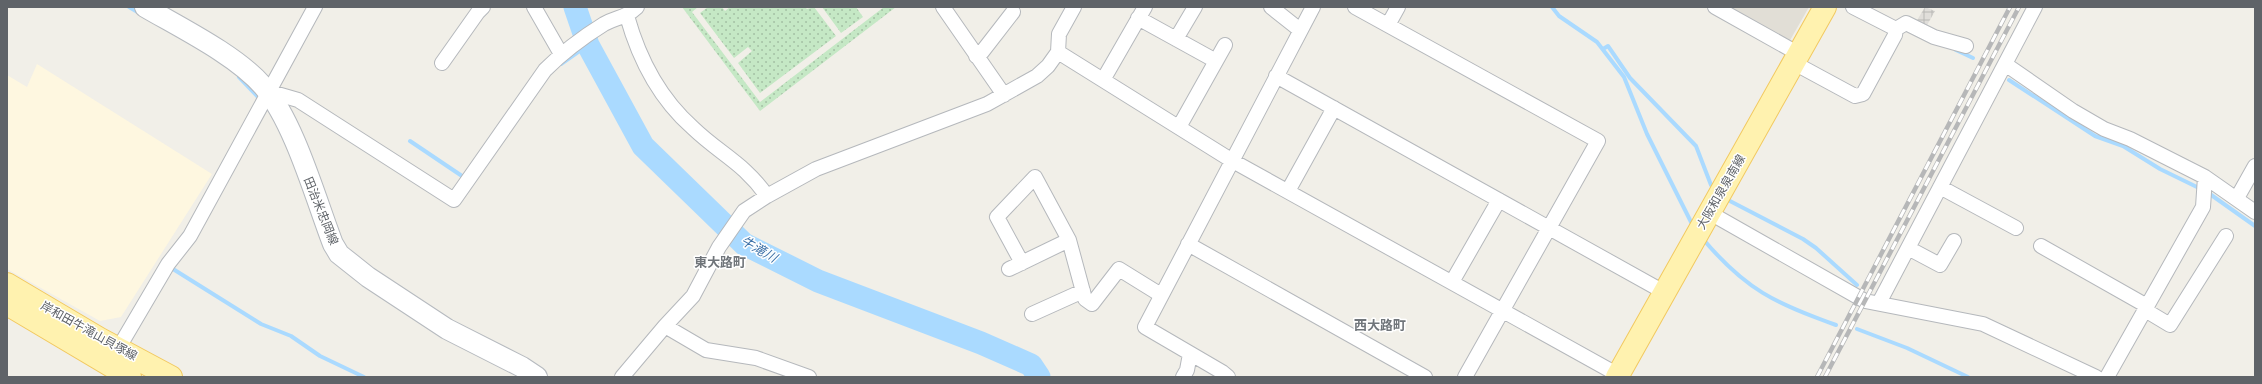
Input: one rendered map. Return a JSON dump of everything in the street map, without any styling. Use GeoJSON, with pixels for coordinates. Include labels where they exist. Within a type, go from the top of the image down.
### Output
{"type":"FeatureCollection","features":[{"type":"Feature","properties":{"kind":"main road","name":"田治米忠岡線"},"geometry":{"type":"LineString","coordinates":[[145,7],[231,59],[268,91],[294,141],[333,244],[339,254],[368,277],[447,329],[522,367],[537,377]]}},
{"type":"Feature","properties":{"kind":"main road","name":"大阪和泉泉南線"},"geometry":{"type":"LineString","coordinates":[[1619,377],[1664,292],[1825,7]]}},
{"type":"Feature","properties":{"kind":"main road","name":"岸和田牛滝山貝塚線"},"geometry":{"type":"LineString","coordinates":[[7,284],[110,364]]}},
{"type":"Feature","properties":{"kind":"main road","name":"岸和田牛滝山貝塚線"},"geometry":{"type":"LineString","coordinates":[[7,304],[110,364],[171,377]]}},
{"type":"Feature","properties":{"kind":"main road"},"geometry":{"type":"LineString","coordinates":[[110,364],[129,377]]}},
{"type":"Feature","properties":{"kind":"street"},"geometry":{"type":"LineString","coordinates":[[110,364],[168,264],[190,236],[315,7]]}},
{"type":"Feature","properties":{"kind":"street"},"geometry":{"type":"LineString","coordinates":[[442,63],[483,7]]}},
{"type":"Feature","properties":{"kind":"street"},"geometry":{"type":"LineString","coordinates":[[534,7],[565,52]]}},
{"type":"Feature","properties":{"kind":"street"},"geometry":{"type":"LineString","coordinates":[[944,7],[1004,95]]}},
{"type":"Feature","properties":{"kind":"street"},"geometry":{"type":"LineString","coordinates":[[622,377],[665,326],[693,296],[719,247],[744,212],[767,196],[816,169],[988,104],[1037,76],[1048,66],[1058,52],[1059,34],[1074,7]]}},
{"type":"Feature","properties":{"kind":"street"},"geometry":{"type":"LineString","coordinates":[[1176,40],[1194,7]]}},
{"type":"Feature","properties":{"kind":"street"},"geometry":{"type":"LineString","coordinates":[[1272,7],[1300,30]]}},
{"type":"Feature","properties":{"kind":"street"},"geometry":{"type":"LineString","coordinates":[[1228,377],[1145,327],[1231,160],[1313,7]]}},
{"type":"Feature","properties":{"kind":"street"},"geometry":{"type":"LineString","coordinates":[[1355,7],[1598,141],[1465,377]]}},
{"type":"Feature","properties":{"kind":"street"},"geometry":{"type":"LineString","coordinates":[[1388,25],[1398,7]]}},
{"type":"Feature","properties":{"kind":"street"},"geometry":{"type":"LineString","coordinates":[[1715,7],[1855,96],[1863,94],[1895,35],[1896,29]]}},
{"type":"Feature","properties":{"kind":"street"},"geometry":{"type":"LineString","coordinates":[[1854,7],[1896,29]]}},
{"type":"Feature","properties":{"kind":"street"},"geometry":{"type":"LineString","coordinates":[[1879,303],[2035,7]]}},
{"type":"Feature","properties":{"kind":"street"},"geometry":{"type":"LineString","coordinates":[[268,91],[298,100],[454,200],[545,70],[565,52],[606,23],[632,12],[634,38],[650,76],[692,128],[754,177],[767,196]]}},
{"type":"Feature","properties":{"kind":"street"},"geometry":{"type":"LineString","coordinates":[[976,56],[982,52],[1013,12]]}},
{"type":"Feature","properties":{"kind":"street"},"geometry":{"type":"LineString","coordinates":[[1103,80],[1141,13],[1176,40],[1216,62]]}},
{"type":"Feature","properties":{"kind":"street"},"geometry":{"type":"LineString","coordinates":[[1896,29],[1906,24],[1934,37],[1966,46]]}},
{"type":"Feature","properties":{"kind":"street"},"geometry":{"type":"LineString","coordinates":[[1179,127],[1225,45]]}},
{"type":"Feature","properties":{"kind":"street"},"geometry":{"type":"LineString","coordinates":[[1058,52],[1231,160],[1503,310],[1619,377]]}},
{"type":"Feature","properties":{"kind":"street"},"geometry":{"type":"LineString","coordinates":[[2005,64],[2073,111],[2104,129],[2130,139],[2204,177],[2237,198],[2255,212]]}},
{"type":"Feature","properties":{"kind":"street"},"geometry":{"type":"LineString","coordinates":[[1276,76],[1664,292]]}},
{"type":"Feature","properties":{"kind":"street"},"geometry":{"type":"LineString","coordinates":[[1288,191],[1334,108]]}},
{"type":"Feature","properties":{"kind":"street"},"geometry":{"type":"LineString","coordinates":[[2237,198],[2255,166]]}},
{"type":"Feature","properties":{"kind":"street"},"geometry":{"type":"LineString","coordinates":[[1022,262],[997,217],[1035,177],[1069,240],[1085,299],[1092,304],[1119,269],[1161,295]]}},
{"type":"Feature","properties":{"kind":"street"},"geometry":{"type":"LineString","coordinates":[[2107,377],[2169,264],[2203,207],[2204,177]]}},
{"type":"Feature","properties":{"kind":"street"},"geometry":{"type":"LineString","coordinates":[[1940,187],[2016,228]]}},
{"type":"Feature","properties":{"kind":"street"},"geometry":{"type":"LineString","coordinates":[[1452,282],[1499,200]]}},
{"type":"Feature","properties":{"kind":"street"},"geometry":{"type":"LineString","coordinates":[[1710,213],[1858,297],[1879,303],[1982,324],[2093,377]]}},
{"type":"Feature","properties":{"kind":"street"},"geometry":{"type":"LineString","coordinates":[[2041,246],[2146,308],[2170,325],[2226,236]]}},
{"type":"Feature","properties":{"kind":"street"},"geometry":{"type":"LineString","coordinates":[[1010,269],[1069,240]]}},
{"type":"Feature","properties":{"kind":"street"},"geometry":{"type":"LineString","coordinates":[[1908,248],[1940,265],[1954,241]]}},
{"type":"Feature","properties":{"kind":"street"},"geometry":{"type":"LineString","coordinates":[[1188,244],[1425,377]]}},
{"type":"Feature","properties":{"kind":"street"},"geometry":{"type":"LineString","coordinates":[[1032,314],[1083,291]]}},
{"type":"Feature","properties":{"kind":"street"},"geometry":{"type":"LineString","coordinates":[[665,326],[706,350],[756,358],[809,377]]}},
{"type":"Feature","properties":{"kind":"street"},"geometry":{"type":"LineString","coordinates":[[1182,377],[1187,370],[1190,354]]}},
{"type":"Feature","properties":{"kind":"shaded area"},"geometry":{"type":"Polygon","coordinates":[[[1725,7],[1809,7],[1789,42],[1725,7]]]}},
{"type":"Feature","properties":{"kind":"shaded area"},"geometry":{"type":"Polygon","coordinates":[[[1925,7],[1935,11],[1926,27],[1916,22],[1925,7]]]}},
{"type":"Feature","properties":{"kind":"shaded area"},"geometry":{"type":"Polygon","coordinates":[[[37,64],[212,174],[121,317],[100,321],[7,269],[7,75],[27,87],[37,64]]]}},
{"type":"Feature","properties":{"kind":"green space"},"geometry":{"type":"Polygon","coordinates":[[[682,7],[698,7],[692,12],[760,102],[884,7],[896,7],[760,111],[682,7]]]}},
{"type":"Feature","properties":{"kind":"green space"},"geometry":{"type":"Polygon","coordinates":[[[708,7],[722,7],[725,11],[730,7],[805,7],[807,9],[814,7],[836,36],[760,93],[738,63],[752,51],[748,47],[734,58],[700,13],[708,7]]]}},
{"type":"Feature","properties":{"kind":"green space"},"geometry":{"type":"Polygon","coordinates":[[[822,7],[856,7],[863,17],[841,33],[822,7]]]}},
{"type":"Feature","properties":{"kind":"waterway"},"geometry":{"type":"LineString","coordinates":[[129,7],[141,14]]}},
{"type":"Feature","properties":{"kind":"waterway","name":"牛滝川"},"geometry":{"type":"LineString","coordinates":[[575,7],[588,45],[643,146],[744,244],[818,281],[981,343],[1031,365],[1039,377]]}},
{"type":"Feature","properties":{"kind":"waterway"},"geometry":{"type":"LineString","coordinates":[[1552,7],[1559,16],[1597,42],[1624,77],[1647,134],[1691,222]]}},
{"type":"Feature","properties":{"kind":"waterway"},"geometry":{"type":"LineString","coordinates":[[561,64],[588,45]]}},
{"type":"Feature","properties":{"kind":"waterway"},"geometry":{"type":"LineString","coordinates":[[1603,49],[1608,46],[1630,78],[1696,146],[1711,185]]}},
{"type":"Feature","properties":{"kind":"waterway"},"geometry":{"type":"LineString","coordinates":[[1956,50],[1973,58]]}},
{"type":"Feature","properties":{"kind":"waterway"},"geometry":{"type":"LineString","coordinates":[[239,77],[259,98]]}},
{"type":"Feature","properties":{"kind":"waterway"},"geometry":{"type":"LineString","coordinates":[[2009,80],[2095,136],[2123,146],[2160,169],[2201,189]]}},
{"type":"Feature","properties":{"kind":"waterway"},"geometry":{"type":"LineString","coordinates":[[410,141],[462,176]]}},
{"type":"Feature","properties":{"kind":"waterway"},"geometry":{"type":"LineString","coordinates":[[2207,192],[2255,226]]}},
{"type":"Feature","properties":{"kind":"waterway"},"geometry":{"type":"LineString","coordinates":[[1728,200],[1803,239],[1816,248],[1857,285]]}},
{"type":"Feature","properties":{"kind":"waterway"},"geometry":{"type":"LineString","coordinates":[[1703,239],[1733,271],[1763,293],[1778,302],[1836,325]]}},
{"type":"Feature","properties":{"kind":"waterway"},"geometry":{"type":"LineString","coordinates":[[173,269],[261,324],[291,336],[320,356],[364,377]]}},
{"type":"Feature","properties":{"kind":"waterway"},"geometry":{"type":"LineString","coordinates":[[1857,329],[1907,348],[1968,377]]}},
{"type":"Feature","properties":{"kind":"railway"},"geometry":{"type":"LineString","coordinates":[[1817,377],[2010,7]]}},
{"type":"Feature","properties":{"kind":"railway"},"geometry":{"type":"LineString","coordinates":[[1825,377],[2019,7]]}},
{"type":"Feature","properties":{"kind":"district","name":"東大路町"},"geometry":{"type":"Point","coordinates":[720,262]}},
{"type":"Feature","properties":{"kind":"district","name":"西大路町"},"geometry":{"type":"Point","coordinates":[1380,325]}}]}
